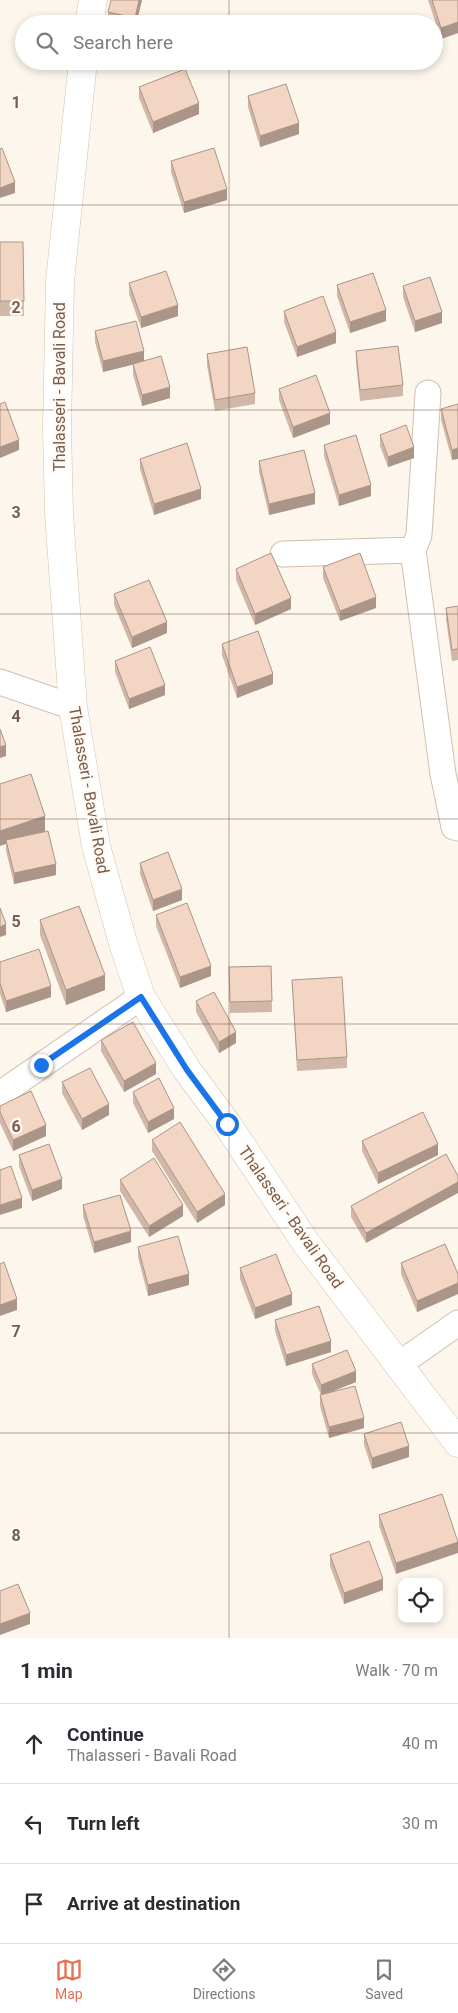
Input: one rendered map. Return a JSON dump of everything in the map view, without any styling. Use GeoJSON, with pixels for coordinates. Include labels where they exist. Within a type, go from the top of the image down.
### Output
{"type":"FeatureCollection","features":[{"type":"Feature","properties":{"kind":"main road"},"geometry":{"type":"LineString","coordinates":[[92,15],[94,0]]}},
{"type":"Feature","properties":{"kind":"main road","name":"Thalasseri - Bavali Road"},"geometry":{"type":"LineString","coordinates":[[82,70],[60,282],[57,427],[58,514],[73,707],[96,846],[123,943],[141,997],[187,1070],[227,1124],[306,1243],[458,1443]]}},
{"type":"Feature","properties":{"kind":"street"},"geometry":{"type":"LineString","coordinates":[[428,393],[419,535],[413,550],[443,774],[454,826],[458,828]]}},
{"type":"Feature","properties":{"kind":"street"},"geometry":{"type":"LineString","coordinates":[[283,554],[413,550]]}},
{"type":"Feature","properties":{"kind":"street"},"geometry":{"type":"LineString","coordinates":[[0,682],[73,707]]}},
{"type":"Feature","properties":{"kind":"street"},"geometry":{"type":"LineString","coordinates":[[0,1094],[141,997]]}},
{"type":"Feature","properties":{"kind":"street"},"geometry":{"type":"LineString","coordinates":[[398,1365],[458,1323]]}},
{"type":"Feature","properties":{"kind":"building"},"geometry":{"type":"Polygon","coordinates":[[[111,0],[139,0],[136,15],[122,15],[108,12],[111,0]]]}},
{"type":"Feature","properties":{"kind":"building"},"geometry":{"type":"Polygon","coordinates":[[[432,0],[458,0],[458,22],[443,27],[443,15],[437,15],[432,0]]]}},
{"type":"Feature","properties":{"kind":"building"},"geometry":{"type":"Polygon","coordinates":[[[185,70],[199,103],[153,122],[139,87],[185,70]]]}},
{"type":"Feature","properties":{"kind":"building"},"geometry":{"type":"Polygon","coordinates":[[[286,84],[299,123],[260,136],[248,96],[286,84]]]}},
{"type":"Feature","properties":{"kind":"building"},"geometry":{"type":"Polygon","coordinates":[[[2,148],[15,182],[0,188],[0,149],[2,148]]]}},
{"type":"Feature","properties":{"kind":"building"},"geometry":{"type":"Polygon","coordinates":[[[214,148],[227,189],[184,202],[171,161],[214,148]]]}},
{"type":"Feature","properties":{"kind":"building"},"geometry":{"type":"Polygon","coordinates":[[[0,242],[23,242],[24,301],[0,301],[0,242]]]}},
{"type":"Feature","properties":{"kind":"building"},"geometry":{"type":"Polygon","coordinates":[[[166,271],[178,305],[141,317],[129,283],[166,271]]]}},
{"type":"Feature","properties":{"kind":"building"},"geometry":{"type":"Polygon","coordinates":[[[373,273],[386,310],[350,322],[337,285],[373,273]]]}},
{"type":"Feature","properties":{"kind":"building"},"geometry":{"type":"Polygon","coordinates":[[[430,277],[442,312],[415,321],[403,286],[430,277]]]}},
{"type":"Feature","properties":{"kind":"building"},"geometry":{"type":"Polygon","coordinates":[[[323,296],[336,332],[297,347],[284,311],[323,296]]]}},
{"type":"Feature","properties":{"kind":"building"},"geometry":{"type":"Polygon","coordinates":[[[136,321],[144,351],[103,361],[95,331],[136,321]]]}},
{"type":"Feature","properties":{"kind":"building"},"geometry":{"type":"Polygon","coordinates":[[[398,346],[403,385],[360,390],[356,351],[398,346]]]}},
{"type":"Feature","properties":{"kind":"building"},"geometry":{"type":"Polygon","coordinates":[[[247,347],[255,393],[215,400],[207,354],[247,347]]]}},
{"type":"Feature","properties":{"kind":"building"},"geometry":{"type":"Polygon","coordinates":[[[161,356],[170,387],[142,395],[133,364],[161,356]]]}},
{"type":"Feature","properties":{"kind":"building"},"geometry":{"type":"Polygon","coordinates":[[[316,375],[330,413],[293,427],[279,389],[316,375]]]}},
{"type":"Feature","properties":{"kind":"building"},"geometry":{"type":"Polygon","coordinates":[[[5,402],[19,440],[0,447],[0,404],[5,402]]]}},
{"type":"Feature","properties":{"kind":"building"},"geometry":{"type":"Polygon","coordinates":[[[458,404],[458,448],[452,450],[441,409],[458,404]]]}},
{"type":"Feature","properties":{"kind":"building"},"geometry":{"type":"Polygon","coordinates":[[[406,425],[414,447],[388,457],[380,435],[406,425]]]}},
{"type":"Feature","properties":{"kind":"building"},"geometry":{"type":"Polygon","coordinates":[[[356,435],[371,485],[339,495],[324,445],[356,435]]]}},
{"type":"Feature","properties":{"kind":"building"},"geometry":{"type":"Polygon","coordinates":[[[187,443],[201,489],[154,504],[140,459],[187,443]]]}},
{"type":"Feature","properties":{"kind":"building"},"geometry":{"type":"Polygon","coordinates":[[[304,450],[315,493],[269,504],[259,461],[304,450]]]}},
{"type":"Feature","properties":{"kind":"building"},"geometry":{"type":"Polygon","coordinates":[[[271,553],[291,598],[255,614],[236,569],[271,553]]]}},
{"type":"Feature","properties":{"kind":"building"},"geometry":{"type":"Polygon","coordinates":[[[360,553],[376,597],[340,611],[323,567],[360,553]]]}},
{"type":"Feature","properties":{"kind":"building"},"geometry":{"type":"Polygon","coordinates":[[[149,580],[167,622],[132,637],[114,594],[149,580]]]}},
{"type":"Feature","properties":{"kind":"building"},"geometry":{"type":"Polygon","coordinates":[[[458,606],[458,649],[452,650],[446,608],[458,606]]]}},
{"type":"Feature","properties":{"kind":"building"},"geometry":{"type":"Polygon","coordinates":[[[258,631],[273,674],[237,687],[222,644],[258,631]]]}},
{"type":"Feature","properties":{"kind":"building"},"geometry":{"type":"Polygon","coordinates":[[[150,647],[165,685],[129,699],[115,661],[150,647]]]}},
{"type":"Feature","properties":{"kind":"building"},"geometry":{"type":"Polygon","coordinates":[[[0,729],[6,745],[0,747],[0,729]]]}},
{"type":"Feature","properties":{"kind":"building"},"geometry":{"type":"Polygon","coordinates":[[[31,774],[45,816],[0,831],[0,784],[31,774]]]}},
{"type":"Feature","properties":{"kind":"building"},"geometry":{"type":"Polygon","coordinates":[[[48,831],[56,864],[14,873],[6,840],[48,831]]]}},
{"type":"Feature","properties":{"kind":"building"},"geometry":{"type":"Polygon","coordinates":[[[168,852],[182,889],[153,900],[140,863],[168,852]]]}},
{"type":"Feature","properties":{"kind":"building"},"geometry":{"type":"Polygon","coordinates":[[[187,903],[211,966],[180,977],[156,915],[187,903]]]}},
{"type":"Feature","properties":{"kind":"building"},"geometry":{"type":"Polygon","coordinates":[[[79,906],[105,975],[66,990],[40,920],[79,906]]]}},
{"type":"Feature","properties":{"kind":"building"},"geometry":{"type":"Polygon","coordinates":[[[0,908],[6,924],[0,927],[0,908]]]}},
{"type":"Feature","properties":{"kind":"building"},"geometry":{"type":"Polygon","coordinates":[[[39,949],[51,986],[6,1001],[0,983],[0,962],[39,949]]]}},
{"type":"Feature","properties":{"kind":"building"},"geometry":{"type":"Polygon","coordinates":[[[271,966],[272,1001],[230,1002],[229,967],[271,966]]]}},
{"type":"Feature","properties":{"kind":"building"},"geometry":{"type":"Polygon","coordinates":[[[342,977],[347,1057],[297,1060],[292,980],[342,977]]]}},
{"type":"Feature","properties":{"kind":"building"},"geometry":{"type":"Polygon","coordinates":[[[214,992],[236,1032],[219,1042],[196,1001],[214,992]]]}},
{"type":"Feature","properties":{"kind":"building"},"geometry":{"type":"Polygon","coordinates":[[[133,1022],[156,1063],[124,1081],[101,1040],[133,1022]]]}},
{"type":"Feature","properties":{"kind":"building"},"geometry":{"type":"Polygon","coordinates":[[[90,1068],[109,1104],[82,1119],[62,1082],[90,1068]]]}},
{"type":"Feature","properties":{"kind":"building"},"geometry":{"type":"Polygon","coordinates":[[[159,1078],[174,1108],[148,1122],[133,1092],[159,1078]]]}},
{"type":"Feature","properties":{"kind":"building"},"geometry":{"type":"Polygon","coordinates":[[[31,1091],[46,1125],[13,1140],[0,1112],[0,1106],[31,1091]]]}},
{"type":"Feature","properties":{"kind":"building"},"geometry":{"type":"Polygon","coordinates":[[[423,1112],[438,1144],[378,1173],[362,1141],[423,1112]]]}},
{"type":"Feature","properties":{"kind":"building"},"geometry":{"type":"Polygon","coordinates":[[[180,1122],[225,1194],[197,1212],[152,1140],[180,1122]]]}},
{"type":"Feature","properties":{"kind":"building"},"geometry":{"type":"Polygon","coordinates":[[[49,1144],[62,1179],[32,1190],[19,1155],[49,1144]]]}},
{"type":"Feature","properties":{"kind":"building"},"geometry":{"type":"Polygon","coordinates":[[[446,1154],[458,1176],[458,1182],[366,1233],[351,1206],[446,1154]]]}},
{"type":"Feature","properties":{"kind":"building"},"geometry":{"type":"Polygon","coordinates":[[[154,1158],[183,1205],[149,1226],[120,1180],[154,1158]]]}},
{"type":"Feature","properties":{"kind":"building"},"geometry":{"type":"Polygon","coordinates":[[[11,1166],[22,1198],[0,1205],[0,1170],[11,1166]]]}},
{"type":"Feature","properties":{"kind":"building"},"geometry":{"type":"Polygon","coordinates":[[[120,1195],[131,1231],[94,1242],[83,1205],[120,1195]]]}},
{"type":"Feature","properties":{"kind":"building"},"geometry":{"type":"Polygon","coordinates":[[[178,1236],[189,1274],[148,1285],[138,1247],[178,1236]]]}},
{"type":"Feature","properties":{"kind":"building"},"geometry":{"type":"Polygon","coordinates":[[[445,1244],[458,1274],[458,1283],[417,1301],[401,1263],[445,1244]]]}},
{"type":"Feature","properties":{"kind":"building"},"geometry":{"type":"Polygon","coordinates":[[[276,1254],[292,1294],[255,1308],[240,1268],[276,1254]]]}},
{"type":"Feature","properties":{"kind":"building"},"geometry":{"type":"Polygon","coordinates":[[[4,1262],[17,1299],[0,1305],[0,1264],[4,1262]]]}},
{"type":"Feature","properties":{"kind":"building"},"geometry":{"type":"Polygon","coordinates":[[[319,1306],[331,1341],[286,1355],[275,1320],[319,1306]]]}},
{"type":"Feature","properties":{"kind":"building"},"geometry":{"type":"Polygon","coordinates":[[[347,1350],[356,1371],[321,1385],[312,1364],[347,1350]]]}},
{"type":"Feature","properties":{"kind":"building"},"geometry":{"type":"Polygon","coordinates":[[[355,1386],[364,1418],[329,1427],[320,1395],[355,1386]]]}},
{"type":"Feature","properties":{"kind":"building"},"geometry":{"type":"Polygon","coordinates":[[[401,1422],[409,1446],[372,1458],[364,1434],[401,1422]]]}},
{"type":"Feature","properties":{"kind":"building"},"geometry":{"type":"Polygon","coordinates":[[[442,1494],[458,1542],[396,1563],[379,1515],[442,1494]]]}},
{"type":"Feature","properties":{"kind":"building"},"geometry":{"type":"Polygon","coordinates":[[[369,1541],[383,1579],[344,1593],[330,1555],[369,1541]]]}},
{"type":"Feature","properties":{"kind":"building"},"geometry":{"type":"Polygon","coordinates":[[[18,1584],[30,1613],[0,1624],[0,1591],[18,1584]]]}},
{"type":"Feature","properties":{"kind":"route"},"geometry":{"type":"LineString","coordinates":[[41,1065],[141,997],[187,1070],[227,1124]]}}]}
